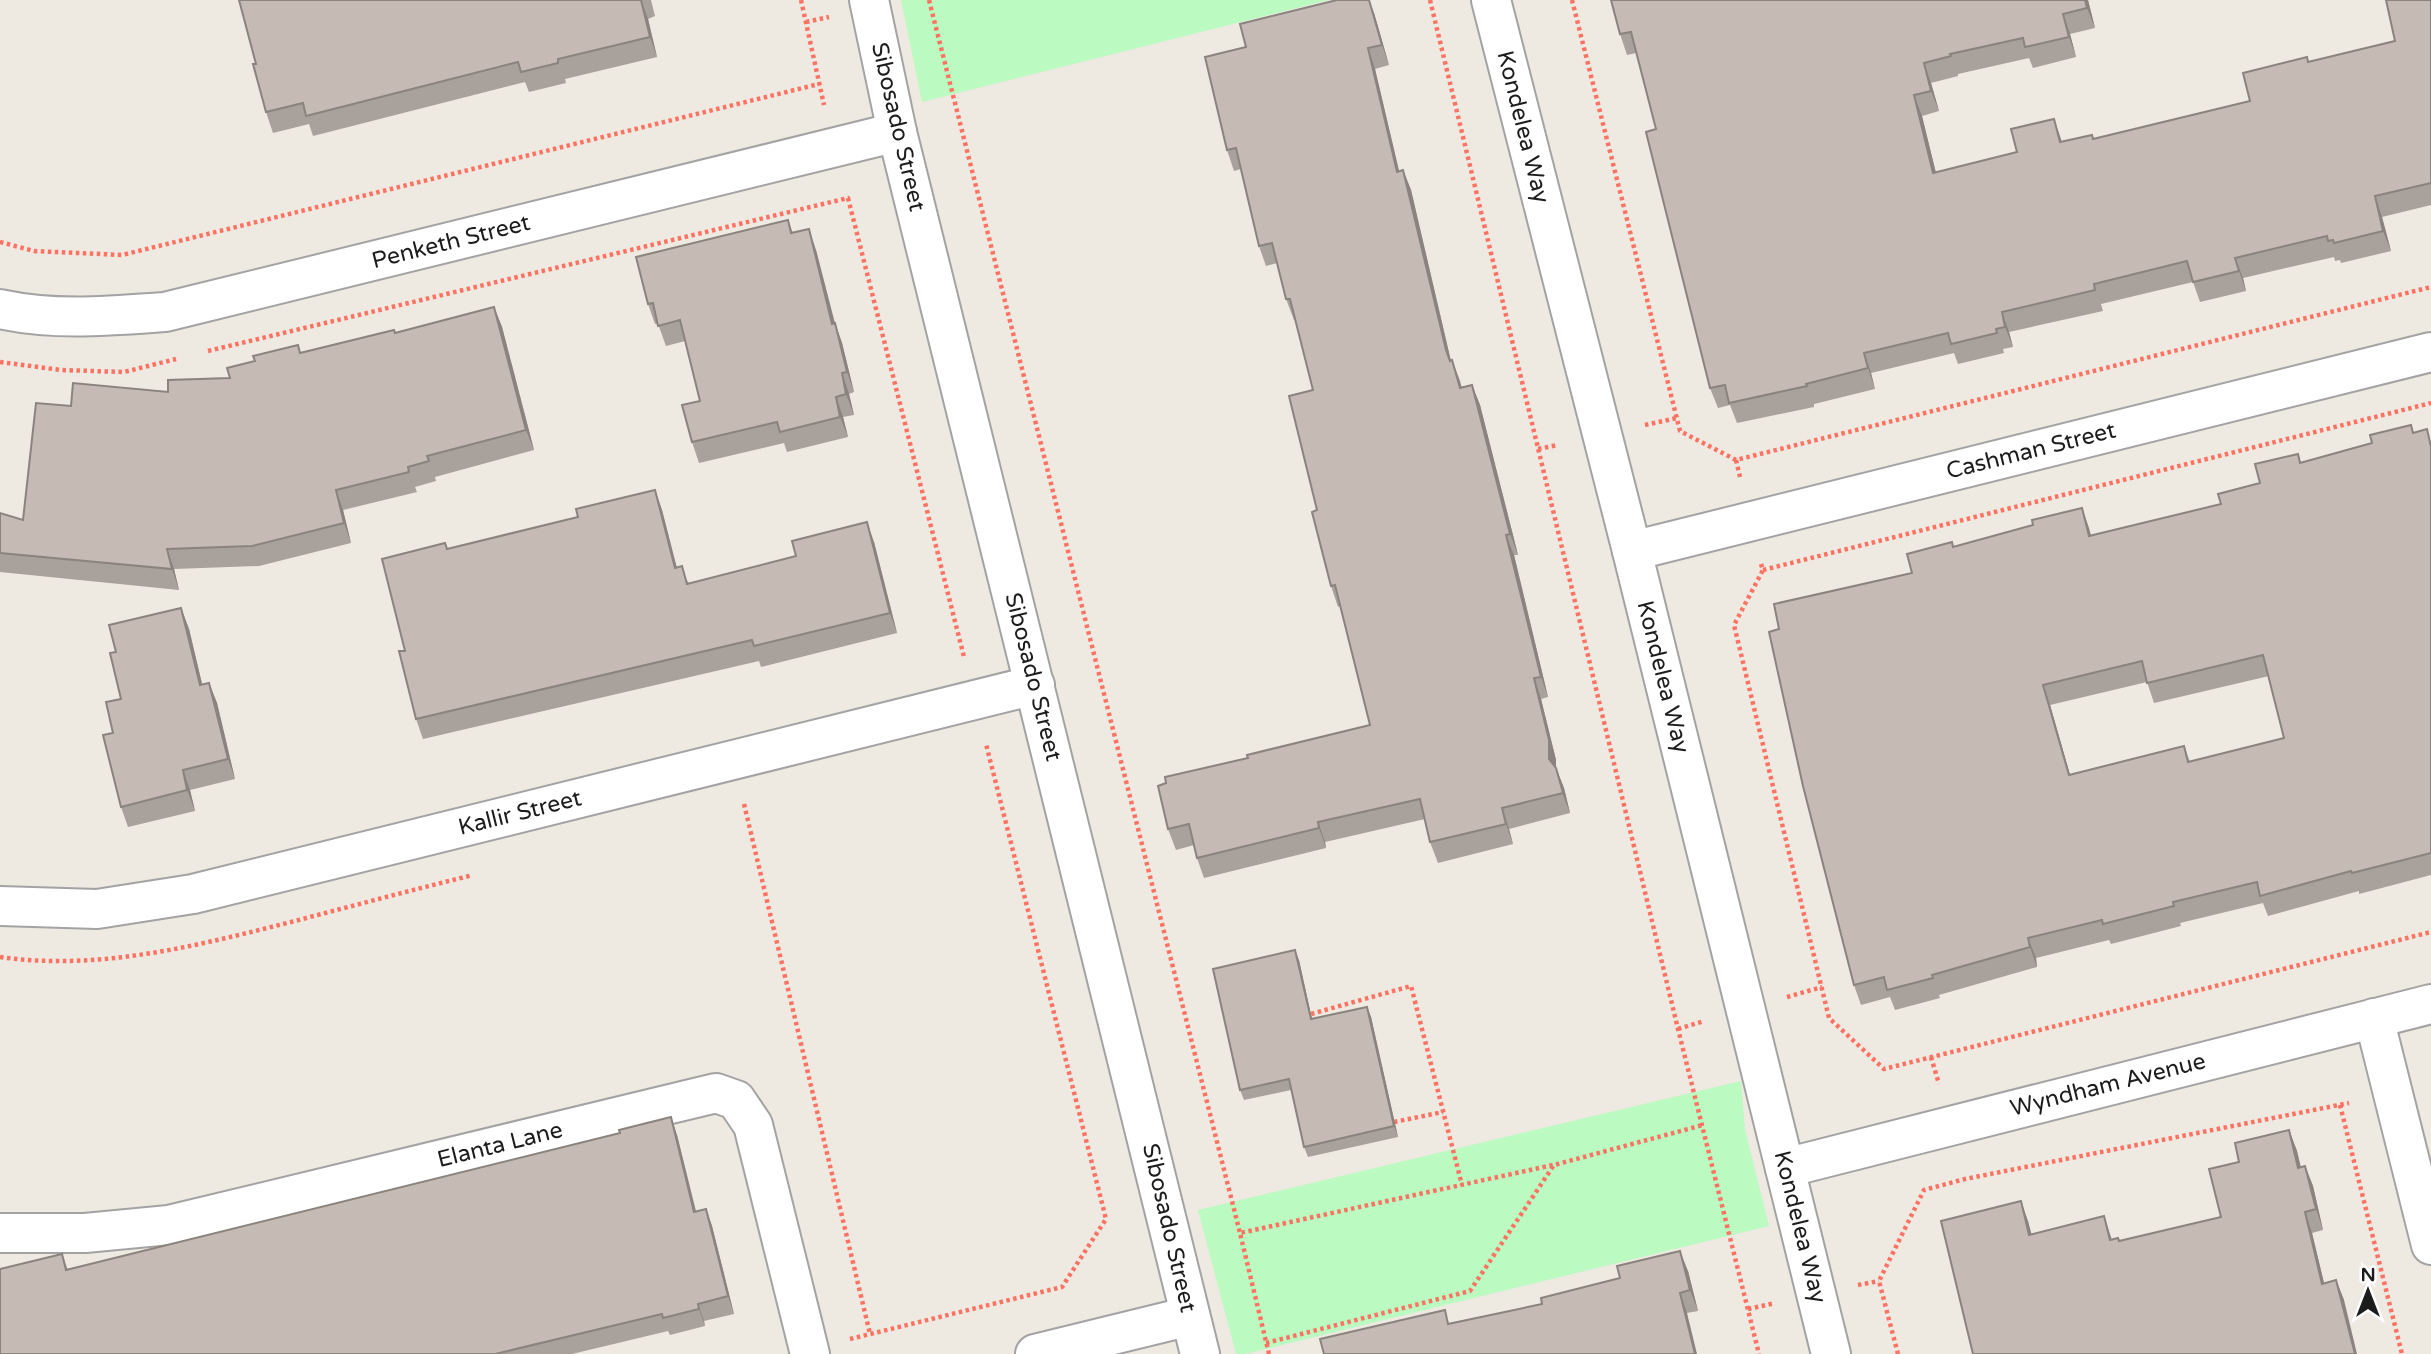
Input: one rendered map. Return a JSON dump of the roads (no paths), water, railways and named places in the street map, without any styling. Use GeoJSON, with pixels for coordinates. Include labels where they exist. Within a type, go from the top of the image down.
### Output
{"type":"FeatureCollection","features":[{"type":"Feature","properties":{"kind":"street","name":"Sibosado Street"},"geometry":{"type":"LineString","coordinates":[[869,0],[897,132],[1199,1354]]}},
{"type":"Feature","properties":{"kind":"street","name":"Kondelea Way"},"geometry":{"type":"LineString","coordinates":[[1491,0],[1632,551],[1831,1354]]}},
{"type":"Feature","properties":{"kind":"street","name":"Penketh Street"},"geometry":{"type":"LineString","coordinates":[[0,309],[22,314],[70,318],[165,312],[897,132]]}},
{"type":"Feature","properties":{"kind":"street","name":"Cashman Street"},"geometry":{"type":"LineString","coordinates":[[1632,551],[2431,352]]}},
{"type":"Feature","properties":{"kind":"street","name":"Kallir Street"},"geometry":{"type":"LineString","coordinates":[[0,906],[97,909],[193,894],[1035,685]]}},
{"type":"Feature","properties":{"kind":"street","name":"Wyndham Avenue"},"geometry":{"type":"LineString","coordinates":[[1785,1168],[2431,1003]]}},
{"type":"Feature","properties":{"kind":"street"},"geometry":{"type":"LineString","coordinates":[[2374,1018],[2431,1245]]}},
{"type":"Feature","properties":{"kind":"street","name":"Elanta Lane"},"geometry":{"type":"LineString","coordinates":[[0,1233],[85,1233],[169,1225],[716,1093],[736,1100],[753,1125],[810,1352]]}},
{"type":"Feature","properties":{"kind":"street"},"geometry":{"type":"LineString","coordinates":[[1034,1354],[1190,1315]]}}]}
